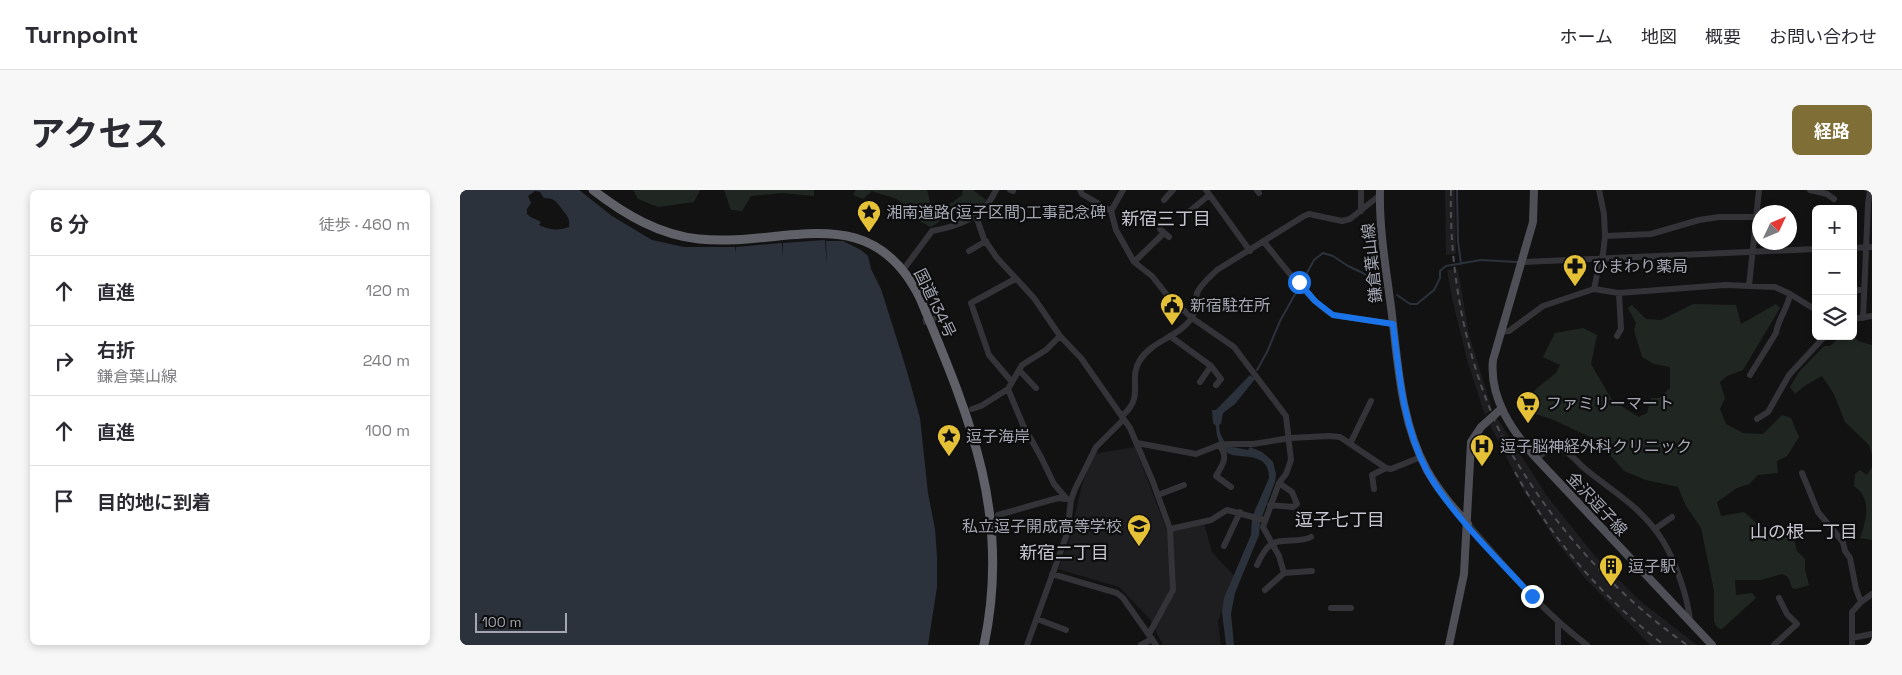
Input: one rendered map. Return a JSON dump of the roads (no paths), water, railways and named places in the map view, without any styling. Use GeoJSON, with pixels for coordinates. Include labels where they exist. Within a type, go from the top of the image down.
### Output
{"type":"FeatureCollection","features":[{"type":"Feature","properties":{"kind":"highway","name":"国道134号"},"geometry":{"type":"LineString","coordinates":[[593,190],[634,218],[658,229],[682,236],[698,239],[729,240],[819,233],[847,235],[875,247],[900,267],[920,298],[960,394],[976,443],[986,488],[993,538],[994,562],[991,611],[984,645]]}},
{"type":"Feature","properties":{"kind":"main road","name":"金沢逗子線"},"geometry":{"type":"LineString","coordinates":[[1534,190],[1533,222],[1500,332],[1492,368],[1501,408],[1516,434],[1536,459],[1712,645]]}},
{"type":"Feature","properties":{"kind":"main road","name":"鎌倉葉山線"},"geometry":{"type":"LineString","coordinates":[[1380,193],[1382,244],[1404,403],[1421,458],[1435,484],[1468,524]]}},
{"type":"Feature","properties":{"kind":"main road"},"geometry":{"type":"LineString","coordinates":[[1449,645],[1464,574],[1471,442],[1481,427],[1501,408]]}},
{"type":"Feature","properties":{"kind":"street"},"geometry":{"type":"LineString","coordinates":[[906,266],[932,231],[949,228],[981,213],[996,190]]}},
{"type":"Feature","properties":{"kind":"street"},"geometry":{"type":"LineString","coordinates":[[1080,190],[1082,194],[1111,211]]}},
{"type":"Feature","properties":{"kind":"street"},"geometry":{"type":"LineString","coordinates":[[1123,190],[1111,211],[1116,230],[1134,262],[1152,276],[1167,295],[1192,318],[1234,348],[1244,358],[1286,416],[1292,460],[1286,474],[1279,483],[1263,519],[1263,527],[1279,556],[1284,573]]}},
{"type":"Feature","properties":{"kind":"street"},"geometry":{"type":"LineString","coordinates":[[1361,190],[1361,211]]}},
{"type":"Feature","properties":{"kind":"street"},"geometry":{"type":"LineString","coordinates":[[1594,289],[1602,259],[1605,236],[1604,214],[1599,190]]}},
{"type":"Feature","properties":{"kind":"street"},"geometry":{"type":"LineString","coordinates":[[1757,205],[1759,190]]}},
{"type":"Feature","properties":{"kind":"street"},"geometry":{"type":"LineString","coordinates":[[1810,190],[1827,194],[1834,198]]}},
{"type":"Feature","properties":{"kind":"street"},"geometry":{"type":"LineString","coordinates":[[1863,318],[1869,247],[1868,204],[1870,190]]}},
{"type":"Feature","properties":{"kind":"street"},"geometry":{"type":"LineString","coordinates":[[1184,216],[1208,193],[1250,250]]}},
{"type":"Feature","properties":{"kind":"street"},"geometry":{"type":"LineString","coordinates":[[1028,645],[1067,534],[1068,499],[1091,454],[1134,403],[1137,365],[1140,358],[1192,318],[1198,292],[1205,281],[1217,270],[1304,216],[1309,214],[1342,221],[1350,219],[1380,193]]}},
{"type":"Feature","properties":{"kind":"street"},"geometry":{"type":"LineString","coordinates":[[976,216],[986,241],[997,258],[1034,298],[1060,336],[1081,358],[1130,428],[1158,495],[1170,529],[1173,590],[1152,639],[1141,645]]}},
{"type":"Feature","properties":{"kind":"street"},"geometry":{"type":"LineString","coordinates":[[1605,236],[1651,234],[1699,220],[1719,217],[1752,217]]}},
{"type":"Feature","properties":{"kind":"street"},"geometry":{"type":"LineString","coordinates":[[1134,262],[1164,233]]}},
{"type":"Feature","properties":{"kind":"street"},"geometry":{"type":"LineString","coordinates":[[969,251],[986,241]]}},
{"type":"Feature","properties":{"kind":"street"},"geometry":{"type":"LineString","coordinates":[[1264,242],[1326,311],[1333,315],[1393,324]]}},
{"type":"Feature","properties":{"kind":"street"},"geometry":{"type":"LineString","coordinates":[[1522,262],[1812,249]]}},
{"type":"Feature","properties":{"kind":"street"},"geometry":{"type":"LineString","coordinates":[[1749,286],[1753,252]]}},
{"type":"Feature","properties":{"kind":"street"},"geometry":{"type":"LineString","coordinates":[[1012,382],[989,355],[971,303],[1016,279]]}},
{"type":"Feature","properties":{"kind":"street"},"geometry":{"type":"LineString","coordinates":[[1500,332],[1509,331],[1543,306],[1594,289],[1619,293],[1725,285],[1775,286],[1812,308]]}},
{"type":"Feature","properties":{"kind":"street"},"geometry":{"type":"LineString","coordinates":[[1857,290],[1864,290]]}},
{"type":"Feature","properties":{"kind":"street"},"geometry":{"type":"LineString","coordinates":[[1617,336],[1621,329],[1619,293]]}},
{"type":"Feature","properties":{"kind":"street"},"geometry":{"type":"LineString","coordinates":[[1750,376],[1776,333],[1789,302],[1790,294]]}},
{"type":"Feature","properties":{"kind":"street"},"geometry":{"type":"LineString","coordinates":[[1857,319],[1872,316]]}},
{"type":"Feature","properties":{"kind":"street"},"geometry":{"type":"LineString","coordinates":[[972,409],[981,406],[1008,389],[1022,365],[1046,350],[1060,336]]}},
{"type":"Feature","properties":{"kind":"street"},"geometry":{"type":"LineString","coordinates":[[1170,336],[1211,366],[1221,378],[1216,385]]}},
{"type":"Feature","properties":{"kind":"street"},"geometry":{"type":"LineString","coordinates":[[1757,419],[1768,412],[1789,375],[1821,340]]}},
{"type":"Feature","properties":{"kind":"street"},"geometry":{"type":"LineString","coordinates":[[1200,382],[1211,366]]}},
{"type":"Feature","properties":{"kind":"street"},"geometry":{"type":"LineString","coordinates":[[1019,370],[1036,388]]}},
{"type":"Feature","properties":{"kind":"street"},"geometry":{"type":"LineString","coordinates":[[1008,389],[1027,434],[1042,457],[1054,484],[1068,499]]}},
{"type":"Feature","properties":{"kind":"street"},"geometry":{"type":"LineString","coordinates":[[1350,444],[1371,401]]}},
{"type":"Feature","properties":{"kind":"street"},"geometry":{"type":"LineString","coordinates":[[1137,443],[1196,454],[1220,445],[1253,444],[1290,438],[1329,436],[1340,437],[1386,468],[1391,469],[1421,458]]}},
{"type":"Feature","properties":{"kind":"street"},"geometry":{"type":"LineString","coordinates":[[1220,445],[1226,458],[1216,476],[1231,487]]}},
{"type":"Feature","properties":{"kind":"street"},"geometry":{"type":"LineString","coordinates":[[1536,459],[1553,448],[1559,448],[1567,452],[1633,504],[1664,542],[1678,577],[1690,621]]}},
{"type":"Feature","properties":{"kind":"street"},"geometry":{"type":"LineString","coordinates":[[1374,489],[1372,475],[1386,468]]}},
{"type":"Feature","properties":{"kind":"street"},"geometry":{"type":"LineString","coordinates":[[1802,473],[1818,512],[1843,542],[1845,551],[1850,558],[1856,589],[1861,602]]}},
{"type":"Feature","properties":{"kind":"street"},"geometry":{"type":"LineString","coordinates":[[1270,505],[1293,507],[1297,504],[1292,492],[1279,483]]}},
{"type":"Feature","properties":{"kind":"street"},"geometry":{"type":"LineString","coordinates":[[1158,495],[1184,485]]}},
{"type":"Feature","properties":{"kind":"street"},"geometry":{"type":"LineString","coordinates":[[998,515],[1058,498],[1068,499]]}},
{"type":"Feature","properties":{"kind":"street"},"geometry":{"type":"LineString","coordinates":[[1170,529],[1211,520],[1227,510],[1263,519]]}},
{"type":"Feature","properties":{"kind":"street"},"geometry":{"type":"LineString","coordinates":[[1224,546],[1240,512]]}},
{"type":"Feature","properties":{"kind":"street"},"geometry":{"type":"LineString","coordinates":[[1655,529],[1672,517]]}},
{"type":"Feature","properties":{"kind":"street"},"geometry":{"type":"LineString","coordinates":[[1468,524],[1532,596],[1558,622],[1587,645]]}},
{"type":"Feature","properties":{"kind":"street"},"geometry":{"type":"LineString","coordinates":[[1257,565],[1268,546],[1288,540],[1305,540],[1310,537]]}},
{"type":"Feature","properties":{"kind":"street"},"geometry":{"type":"LineString","coordinates":[[1265,590],[1284,573],[1312,571]]}},
{"type":"Feature","properties":{"kind":"street"},"geometry":{"type":"LineString","coordinates":[[1052,574],[1117,593],[1123,598],[1152,639]]}},
{"type":"Feature","properties":{"kind":"street"},"geometry":{"type":"LineString","coordinates":[[1872,594],[1852,612],[1852,642],[1872,634]]}},
{"type":"Feature","properties":{"kind":"street"},"geometry":{"type":"LineString","coordinates":[[1774,645],[1796,624],[1787,614],[1779,598]]}},
{"type":"Feature","properties":{"kind":"street"},"geometry":{"type":"LineString","coordinates":[[1331,608],[1351,608]]}},
{"type":"Feature","properties":{"kind":"street"},"geometry":{"type":"LineString","coordinates":[[1037,620],[1066,630]]}},
{"type":"Feature","properties":{"kind":"street"},"geometry":{"type":"LineString","coordinates":[[1558,622],[1558,645]]}},
{"type":"Feature","properties":{"kind":"waterway"},"geometry":{"type":"LineString","coordinates":[[1457,190],[1458,241],[1461,264]]}},
{"type":"Feature","properties":{"kind":"waterway"},"geometry":{"type":"LineString","coordinates":[[1302,282],[1314,260],[1323,253],[1333,256],[1363,273],[1383,288]]}},
{"type":"Feature","properties":{"kind":"waterway"},"geometry":{"type":"LineString","coordinates":[[1397,295],[1410,304],[1417,304],[1434,290],[1440,278],[1440,271],[1446,266],[1481,260],[1517,262]]}},
{"type":"Feature","properties":{"kind":"waterway"},"geometry":{"type":"LineString","coordinates":[[1257,370],[1280,321],[1299,287]]}},
{"type":"Feature","properties":{"kind":"tunnel"},"geometry":{"type":"LineString","coordinates":[[923,322],[937,318]]}},
{"type":"Feature","properties":{"kind":"railway"},"geometry":{"type":"LineString","coordinates":[[1451,190],[1451,221],[1456,282],[1468,343],[1487,402],[1503,439],[1538,495],[1570,537],[1625,595],[1687,645]]}},
{"type":"Feature","properties":{"kind":"railway"},"geometry":{"type":"LineString","coordinates":[[1515,472],[1545,521],[1580,566],[1620,608],[1664,645]]}},
{"type":"Feature","properties":{"kind":"place","name":"湘南道路(逗子区間)工事記念碑"},"geometry":{"type":"Point","coordinates":[869,233]}},
{"type":"Feature","properties":{"kind":"place","name":"ひまわり薬局"},"geometry":{"type":"Point","coordinates":[1575,287]}},
{"type":"Feature","properties":{"kind":"place","name":"新宿駐在所"},"geometry":{"type":"Point","coordinates":[1172,326]}},
{"type":"Feature","properties":{"kind":"place","name":"ファミリーマート"},"geometry":{"type":"Point","coordinates":[1528,424]}},
{"type":"Feature","properties":{"kind":"place","name":"逗子海岸"},"geometry":{"type":"Point","coordinates":[949,457]}},
{"type":"Feature","properties":{"kind":"place","name":"逗子脳神経外科クリニック"},"geometry":{"type":"Point","coordinates":[1482,467]}},
{"type":"Feature","properties":{"kind":"place","name":"私立逗子開成高等学校"},"geometry":{"type":"Point","coordinates":[1139,547]}},
{"type":"Feature","properties":{"kind":"place","name":"逗子駅"},"geometry":{"type":"Point","coordinates":[1611,587]}},
{"type":"Feature","properties":{"kind":"district","name":"新宿三丁目"},"geometry":{"type":"Point","coordinates":[1166,218]}},
{"type":"Feature","properties":{"kind":"district","name":"逗子七丁目"},"geometry":{"type":"Point","coordinates":[1340,519]}},
{"type":"Feature","properties":{"kind":"district","name":"山の根一丁目"},"geometry":{"type":"Point","coordinates":[1804,531]}},
{"type":"Feature","properties":{"kind":"district","name":"新宿二丁目"},"geometry":{"type":"Point","coordinates":[1064,552]}}]}
